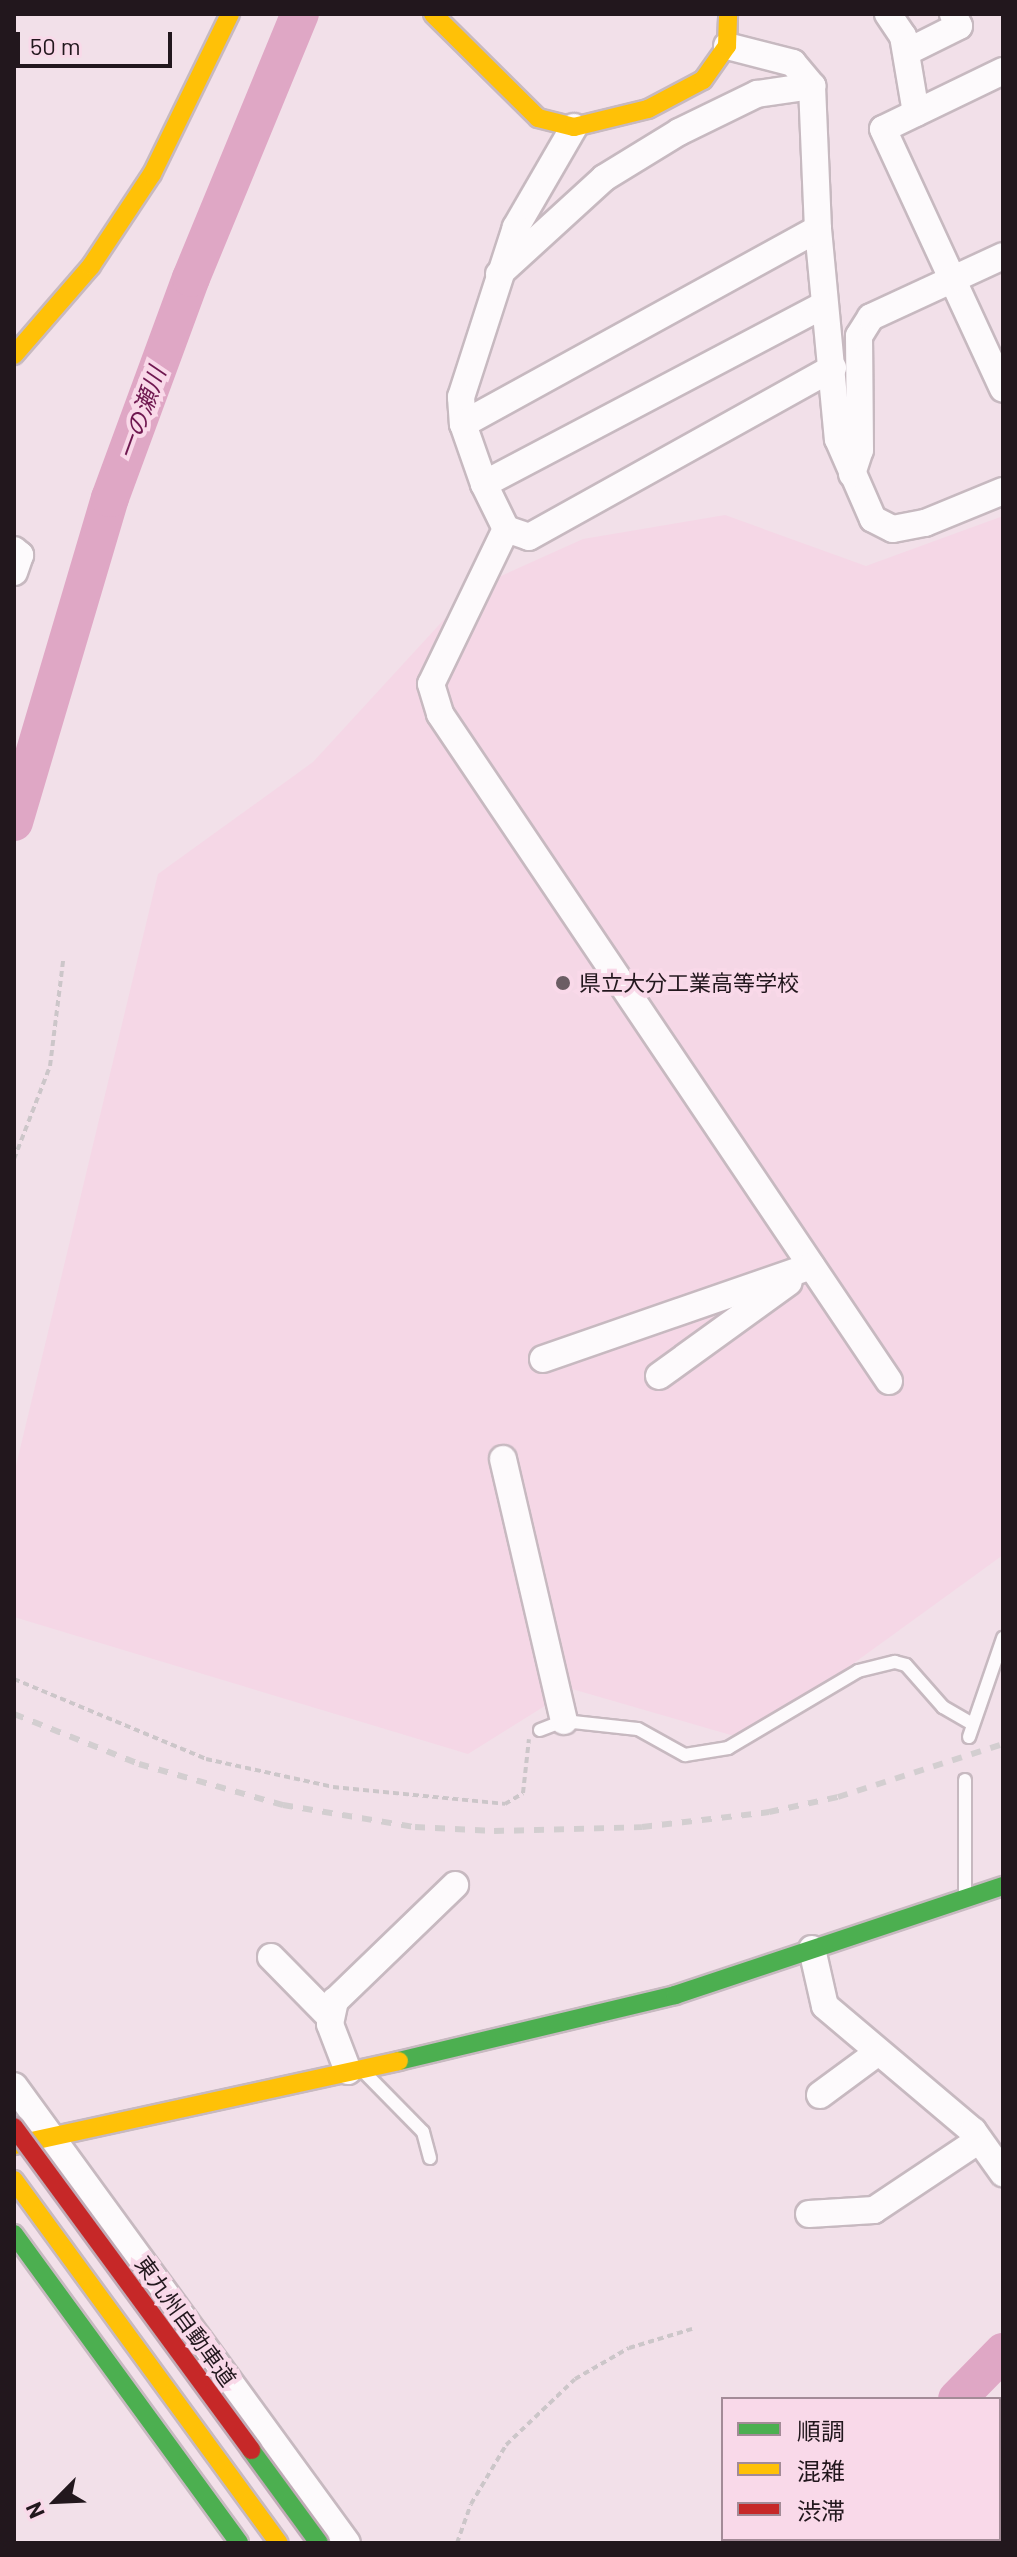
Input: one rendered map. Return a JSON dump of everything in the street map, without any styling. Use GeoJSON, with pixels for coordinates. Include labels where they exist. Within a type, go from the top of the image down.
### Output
{"type":"FeatureCollection","features":[{"type":"Feature","properties":{"kind":"main road"},"geometry":{"type":"LineString","coordinates":[[14,355],[91,266],[152,174],[230,14]]}},
{"type":"Feature","properties":{"kind":"main road"},"geometry":{"type":"LineString","coordinates":[[433,14],[538,118],[574,127],[648,109],[703,80],[727,46],[728,14]]}},
{"type":"Feature","properties":{"kind":"main road"},"geometry":{"type":"LineString","coordinates":[[14,2145],[570,2023],[812,1949],[1003,1886]]}},
{"type":"Feature","properties":{"kind":"main road","name":"東九州自動車道"},"geometry":{"type":"LineString","coordinates":[[14,2127],[319,2543]]}},
{"type":"Feature","properties":{"kind":"main road"},"geometry":{"type":"LineString","coordinates":[[14,2180],[279,2543]]}},
{"type":"Feature","properties":{"kind":"main road"},"geometry":{"type":"LineString","coordinates":[[14,2234],[239,2543]]}},
{"type":"Feature","properties":{"kind":"street"},"geometry":{"type":"LineString","coordinates":[[888,14],[907,52],[916,113]]}},
{"type":"Feature","properties":{"kind":"street"},"geometry":{"type":"LineString","coordinates":[[907,52],[959,26],[953,14]]}},
{"type":"Feature","properties":{"kind":"street"},"geometry":{"type":"LineString","coordinates":[[727,46],[793,63],[812,86],[818,229],[838,439],[873,519],[893,529],[925,523],[1003,491]]}},
{"type":"Feature","properties":{"kind":"street"},"geometry":{"type":"LineString","coordinates":[[1003,71],[883,129],[1003,389]]}},
{"type":"Feature","properties":{"kind":"street"},"geometry":{"type":"LineString","coordinates":[[499,274],[604,178],[679,132],[757,94],[812,86]]}},
{"type":"Feature","properties":{"kind":"street"},"geometry":{"type":"LineString","coordinates":[[574,127],[516,227],[461,397],[463,424],[484,484],[506,529],[529,537],[833,368]]}},
{"type":"Feature","properties":{"kind":"street"},"geometry":{"type":"LineString","coordinates":[[463,424],[818,229]]}},
{"type":"Feature","properties":{"kind":"street"},"geometry":{"type":"LineString","coordinates":[[852,474],[860,450],[859,336],[871,317],[1003,256]]}},
{"type":"Feature","properties":{"kind":"street"},"geometry":{"type":"LineString","coordinates":[[484,484],[824,305]]}},
{"type":"Feature","properties":{"kind":"street"},"geometry":{"type":"LineString","coordinates":[[506,529],[431,684],[440,714],[889,1381]]}},
{"type":"Feature","properties":{"kind":"street"},"geometry":{"type":"LineString","coordinates":[[14,550],[20,555],[14,572]]}},
{"type":"Feature","properties":{"kind":"street"},"geometry":{"type":"LineString","coordinates":[[543,1359],[811,1266]]}},
{"type":"Feature","properties":{"kind":"street"},"geometry":{"type":"LineString","coordinates":[[659,1376],[811,1266]]}},
{"type":"Feature","properties":{"kind":"street"},"geometry":{"type":"LineString","coordinates":[[503,1459],[552,1725]]}},
{"type":"Feature","properties":{"kind":"street"},"geometry":{"type":"LineString","coordinates":[[329,2016],[340,1995],[455,1885]]}},
{"type":"Feature","properties":{"kind":"street"},"geometry":{"type":"LineString","coordinates":[[812,1949],[825,2006],[979,2140],[1003,2173]]}},
{"type":"Feature","properties":{"kind":"street"},"geometry":{"type":"LineString","coordinates":[[271,1957],[329,2016],[355,2070]]}},
{"type":"Feature","properties":{"kind":"street"},"geometry":{"type":"LineString","coordinates":[[820,2095],[877,2053]]}},
{"type":"Feature","properties":{"kind":"street"},"geometry":{"type":"LineString","coordinates":[[14,2086],[347,2543]]}},
{"type":"Feature","properties":{"kind":"street"},"geometry":{"type":"LineString","coordinates":[[809,2214],[874,2210],[979,2140]]}},
{"type":"Feature","properties":{"kind":"lane"},"geometry":{"type":"LineString","coordinates":[[552,1725],[638,1729],[685,1755],[728,1748],[858,1671],[895,1662],[906,1665],[943,1707],[971,1730],[1003,1638]]}},
{"type":"Feature","properties":{"kind":"lane"},"geometry":{"type":"LineString","coordinates":[[965,1780],[965,1897]]}},
{"type":"Feature","properties":{"kind":"lane"},"geometry":{"type":"LineString","coordinates":[[355,2070],[423,2132],[430,2158]]}},
{"type":"Feature","properties":{"kind":"path"},"geometry":{"type":"LineString","coordinates":[[14,1159],[50,1066],[63,961]]}},
{"type":"Feature","properties":{"kind":"path"},"geometry":{"type":"LineString","coordinates":[[14,1679],[206,1759],[333,1787],[505,1804],[523,1793],[526,1741],[552,1725]]}},
{"type":"Feature","properties":{"kind":"path"},"geometry":{"type":"LineString","coordinates":[[457,2543],[471,2504],[506,2445],[575,2379],[629,2348],[692,2329]]}},
{"type":"Feature","properties":{"kind":"shaded area"},"geometry":{"type":"Polygon","coordinates":[[[725,515],[866,566],[1003,516],[1003,1555],[748,1740],[572,1689],[468,1754],[14,1617],[14,1474],[158,874],[313,762],[472,589],[583,539],[725,515]]]}},
{"type":"Feature","properties":{"kind":"waterway","name":"一の瀬川"},"geometry":{"type":"LineString","coordinates":[[14,822],[110,498],[191,278],[300,14]]}},
{"type":"Feature","properties":{"kind":"waterway"},"geometry":{"type":"LineString","coordinates":[[959,2397],[1003,2352]]}},
{"type":"Feature","properties":{"kind":"railway"},"geometry":{"type":"LineString","coordinates":[[14,1714],[139,1764],[283,1805],[415,1827],[494,1831],[642,1827],[769,1812],[838,1797],[1003,1744]]}},
{"type":"Feature","properties":{"kind":"traffic: fast"},"geometry":{"type":"LineString","coordinates":[[399,2061],[675,1995],[1003,1886]]}},
{"type":"Feature","properties":{"kind":"traffic: fast"},"geometry":{"type":"LineString","coordinates":[[14,2234],[239,2543]]}},
{"type":"Feature","properties":{"kind":"traffic: fast"},"geometry":{"type":"LineString","coordinates":[[251,2450],[319,2543]]}},
{"type":"Feature","properties":{"kind":"traffic: slow"},"geometry":{"type":"LineString","coordinates":[[14,355],[91,266],[152,174],[230,14]]}},
{"type":"Feature","properties":{"kind":"traffic: slow"},"geometry":{"type":"LineString","coordinates":[[433,14],[538,118],[574,127],[648,109],[703,80],[727,46],[728,14]]}},
{"type":"Feature","properties":{"kind":"traffic: slow"},"geometry":{"type":"LineString","coordinates":[[14,2145],[399,2061]]}},
{"type":"Feature","properties":{"kind":"traffic: slow"},"geometry":{"type":"LineString","coordinates":[[14,2180],[279,2543]]}},
{"type":"Feature","properties":{"kind":"traffic: jam"},"geometry":{"type":"LineString","coordinates":[[14,2127],[251,2450]]}},
{"type":"Feature","properties":{"kind":"place","name":"県立大分工業高等学校"},"geometry":{"type":"Point","coordinates":[563,983]}}]}
